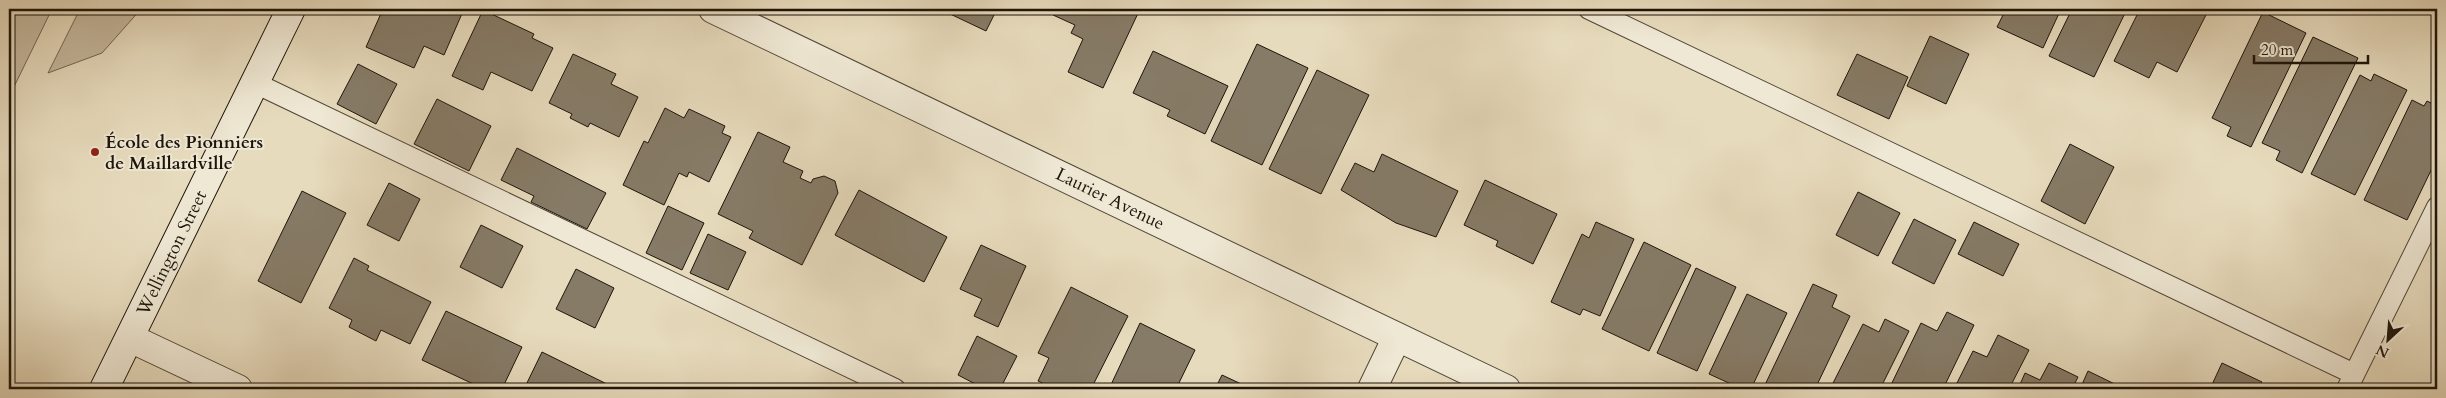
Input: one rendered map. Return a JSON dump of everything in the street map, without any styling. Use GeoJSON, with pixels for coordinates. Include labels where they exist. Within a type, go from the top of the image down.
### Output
{"type":"FeatureCollection","features":[{"type":"Feature","properties":{"kind":"street","name":"Wellington Street"},"geometry":{"type":"LineString","coordinates":[[104,389],[291,9]]}},
{"type":"Feature","properties":{"kind":"street","name":"Laurier Avenue"},"geometry":{"type":"LineString","coordinates":[[713,9],[1506,389]]}},
{"type":"Feature","properties":{"kind":"street"},"geometry":{"type":"LineString","coordinates":[[1372,389],[1397,337]]}},
{"type":"Feature","properties":{"kind":"street"},"geometry":{"type":"LineString","coordinates":[[130,338],[238,389]]}},
{"type":"Feature","properties":{"kind":"lane"},"geometry":{"type":"LineString","coordinates":[[1589,9],[2351,382],[2437,206]]}},
{"type":"Feature","properties":{"kind":"lane"},"geometry":{"type":"LineString","coordinates":[[255,83],[895,389]]}},
{"type":"Feature","properties":{"kind":"shaded area"},"geometry":{"type":"Polygon","coordinates":[[[9,9],[52,9],[9,97],[9,9]]]}},
{"type":"Feature","properties":{"kind":"shaded area"},"geometry":{"type":"Polygon","coordinates":[[[80,9],[141,9],[102,53],[48,73],[80,9]]]}},
{"type":"Feature","properties":{"kind":"building"},"geometry":{"type":"Polygon","coordinates":[[[383,9],[464,9],[444,55],[424,46],[414,68],[366,47],[383,9]]]}},
{"type":"Feature","properties":{"kind":"building"},"geometry":{"type":"Polygon","coordinates":[[[948,9],[997,9],[986,31],[946,12],[948,9]]]}},
{"type":"Feature","properties":{"kind":"building"},"geometry":{"type":"Polygon","coordinates":[[[1056,9],[1140,9],[1103,88],[1068,72],[1083,39],[1071,33],[1075,25],[1053,15],[1056,9]]]}},
{"type":"Feature","properties":{"kind":"building"},"geometry":{"type":"Polygon","coordinates":[[[2006,9],[2061,9],[2043,48],[1997,27],[2006,9]]]}},
{"type":"Feature","properties":{"kind":"building"},"geometry":{"type":"Polygon","coordinates":[[[2072,9],[2127,9],[2094,77],[2049,56],[2072,9]]]}},
{"type":"Feature","properties":{"kind":"building"},"geometry":{"type":"Polygon","coordinates":[[[2140,9],[2209,9],[2177,72],[2157,62],[2149,78],[2114,61],[2140,9]]]}},
{"type":"Feature","properties":{"kind":"building"},"geometry":{"type":"Polygon","coordinates":[[[483,10],[534,34],[532,38],[553,48],[532,91],[491,72],[483,90],[452,76],[483,10]]]}},
{"type":"Feature","properties":{"kind":"building"},"geometry":{"type":"Polygon","coordinates":[[[2263,12],[2306,33],[2251,147],[2227,136],[2231,127],[2212,118],[2263,12]]]}},
{"type":"Feature","properties":{"kind":"building"},"geometry":{"type":"Polygon","coordinates":[[[1930,36],[1969,54],[1946,104],[1907,86],[1930,36]]]}},
{"type":"Feature","properties":{"kind":"building"},"geometry":{"type":"Polygon","coordinates":[[[2313,37],[2358,58],[2302,173],[2276,160],[2280,151],[2262,143],[2313,37]]]}},
{"type":"Feature","properties":{"kind":"building"},"geometry":{"type":"Polygon","coordinates":[[[1257,44],[1308,68],[1262,165],[1211,141],[1257,44]]]}},
{"type":"Feature","properties":{"kind":"building"},"geometry":{"type":"Polygon","coordinates":[[[1153,51],[1228,86],[1205,134],[1167,116],[1170,110],[1133,93],[1153,51]]]}},
{"type":"Feature","properties":{"kind":"building"},"geometry":{"type":"Polygon","coordinates":[[[573,54],[616,74],[611,84],[638,97],[619,137],[590,123],[588,127],[570,118],[572,114],[549,103],[573,54]]]}},
{"type":"Feature","properties":{"kind":"building"},"geometry":{"type":"Polygon","coordinates":[[[1857,54],[1908,77],[1889,119],[1837,95],[1857,54]]]}},
{"type":"Feature","properties":{"kind":"building"},"geometry":{"type":"Polygon","coordinates":[[[358,64],[397,84],[376,124],[337,104],[358,64]]]}},
{"type":"Feature","properties":{"kind":"building"},"geometry":{"type":"Polygon","coordinates":[[[1317,70],[1369,95],[1321,194],[1269,169],[1317,70]]]}},
{"type":"Feature","properties":{"kind":"building"},"geometry":{"type":"Polygon","coordinates":[[[2374,74],[2407,90],[2355,195],[2311,174],[2360,75],[2371,81],[2374,74]]]}},
{"type":"Feature","properties":{"kind":"building"},"geometry":{"type":"Polygon","coordinates":[[[437,99],[491,126],[469,171],[414,144],[437,99]]]}},
{"type":"Feature","properties":{"kind":"building"},"geometry":{"type":"Polygon","coordinates":[[[2412,100],[2424,106],[2427,101],[2437,106],[2437,158],[2407,220],[2364,200],[2412,100]]]}},
{"type":"Feature","properties":{"kind":"building"},"geometry":{"type":"Polygon","coordinates":[[[665,108],[684,118],[689,109],[725,126],[722,133],[731,137],[709,182],[689,172],[687,177],[679,173],[664,205],[623,185],[644,141],[648,143],[665,108]]]}},
{"type":"Feature","properties":{"kind":"building"},"geometry":{"type":"Polygon","coordinates":[[[758,132],[790,147],[783,162],[803,171],[800,178],[811,183],[813,179],[824,176],[835,181],[838,193],[802,265],[749,238],[753,231],[718,214],[758,132]]]}},
{"type":"Feature","properties":{"kind":"building"},"geometry":{"type":"Polygon","coordinates":[[[2070,144],[2114,167],[2085,224],[2041,201],[2070,144]]]}},
{"type":"Feature","properties":{"kind":"building"},"geometry":{"type":"Polygon","coordinates":[[[517,148],[606,193],[587,229],[531,202],[534,196],[501,180],[517,148]]]}},
{"type":"Feature","properties":{"kind":"building"},"geometry":{"type":"Polygon","coordinates":[[[1382,154],[1458,191],[1436,237],[1396,223],[1341,190],[1355,163],[1374,172],[1382,154]]]}},
{"type":"Feature","properties":{"kind":"building"},"geometry":{"type":"Polygon","coordinates":[[[1485,180],[1557,214],[1533,264],[1496,246],[1498,241],[1464,225],[1485,180]]]}},
{"type":"Feature","properties":{"kind":"building"},"geometry":{"type":"Polygon","coordinates":[[[389,183],[420,199],[399,241],[367,225],[389,183]]]}},
{"type":"Feature","properties":{"kind":"building"},"geometry":{"type":"Polygon","coordinates":[[[859,190],[947,237],[924,282],[835,235],[859,190]]]}},
{"type":"Feature","properties":{"kind":"building"},"geometry":{"type":"Polygon","coordinates":[[[302,191],[346,213],[301,303],[258,281],[302,191]]]}},
{"type":"Feature","properties":{"kind":"building"},"geometry":{"type":"Polygon","coordinates":[[[1858,192],[1900,213],[1878,256],[1836,235],[1858,192]]]}},
{"type":"Feature","properties":{"kind":"building"},"geometry":{"type":"Polygon","coordinates":[[[668,206],[704,223],[682,270],[646,253],[668,206]]]}},
{"type":"Feature","properties":{"kind":"building"},"geometry":{"type":"Polygon","coordinates":[[[1914,219],[1956,240],[1934,284],[1892,263],[1914,219]]]}},
{"type":"Feature","properties":{"kind":"building"},"geometry":{"type":"Polygon","coordinates":[[[1596,222],[1634,239],[1600,316],[1583,309],[1580,315],[1551,302],[1582,234],[1589,238],[1596,222]]]}},
{"type":"Feature","properties":{"kind":"building"},"geometry":{"type":"Polygon","coordinates":[[[1974,222],[2019,244],[2003,276],[1958,254],[1974,222]]]}},
{"type":"Feature","properties":{"kind":"building"},"geometry":{"type":"Polygon","coordinates":[[[481,225],[523,246],[502,288],[460,267],[481,225]]]}},
{"type":"Feature","properties":{"kind":"building"},"geometry":{"type":"Polygon","coordinates":[[[708,234],[746,252],[728,290],[690,273],[708,234]]]}},
{"type":"Feature","properties":{"kind":"building"},"geometry":{"type":"Polygon","coordinates":[[[1644,242],[1691,265],[1649,351],[1602,329],[1644,242]]]}},
{"type":"Feature","properties":{"kind":"building"},"geometry":{"type":"Polygon","coordinates":[[[981,245],[1026,266],[998,327],[974,316],[982,299],[960,289],[981,245]]]}},
{"type":"Feature","properties":{"kind":"building"},"geometry":{"type":"Polygon","coordinates":[[[354,258],[369,266],[367,270],[431,302],[410,344],[381,330],[376,341],[349,327],[352,320],[329,308],[354,258]]]}},
{"type":"Feature","properties":{"kind":"building"},"geometry":{"type":"Polygon","coordinates":[[[1696,268],[1736,287],[1697,371],[1657,353],[1696,268]]]}},
{"type":"Feature","properties":{"kind":"building"},"geometry":{"type":"Polygon","coordinates":[[[576,269],[614,288],[595,328],[556,309],[576,269]]]}},
{"type":"Feature","properties":{"kind":"building"},"geometry":{"type":"Polygon","coordinates":[[[1813,284],[1837,295],[1832,307],[1850,316],[1815,389],[1763,389],[1813,284]]]}},
{"type":"Feature","properties":{"kind":"building"},"geometry":{"type":"Polygon","coordinates":[[[1071,287],[1128,316],[1091,389],[1055,389],[1038,381],[1049,358],[1038,353],[1071,287]]]}},
{"type":"Feature","properties":{"kind":"building"},"geometry":{"type":"Polygon","coordinates":[[[1747,294],[1787,313],[1751,389],[1742,389],[1709,374],[1747,294]]]}},
{"type":"Feature","properties":{"kind":"building"},"geometry":{"type":"Polygon","coordinates":[[[446,311],[522,347],[502,389],[484,389],[422,360],[446,311]]]}},
{"type":"Feature","properties":{"kind":"building"},"geometry":{"type":"Polygon","coordinates":[[[1947,312],[1974,325],[1943,389],[1889,389],[1921,323],[1937,331],[1947,312]]]}},
{"type":"Feature","properties":{"kind":"building"},"geometry":{"type":"Polygon","coordinates":[[[1885,319],[1909,331],[1880,389],[1830,389],[1863,324],[1879,332],[1885,319]]]}},
{"type":"Feature","properties":{"kind":"building"},"geometry":{"type":"Polygon","coordinates":[[[1140,323],[1195,350],[1176,389],[1109,389],[1140,323]]]}},
{"type":"Feature","properties":{"kind":"building"},"geometry":{"type":"Polygon","coordinates":[[[1998,335],[2029,350],[2009,389],[1954,389],[1973,351],[1987,357],[1998,335]]]}},
{"type":"Feature","properties":{"kind":"building"},"geometry":{"type":"Polygon","coordinates":[[[977,336],[1017,356],[1000,389],[985,389],[958,375],[977,336]]]}},
{"type":"Feature","properties":{"kind":"building"},"geometry":{"type":"Polygon","coordinates":[[[542,352],[617,389],[524,389],[542,352]]]}},
{"type":"Feature","properties":{"kind":"building"},"geometry":{"type":"Polygon","coordinates":[[[2049,363],[2078,377],[2072,389],[2018,389],[2025,373],[2040,380],[2049,363]]]}},
{"type":"Feature","properties":{"kind":"building"},"geometry":{"type":"Polygon","coordinates":[[[2222,363],[2262,382],[2258,389],[2210,389],[2222,363]]]}},
{"type":"Feature","properties":{"kind":"building"},"geometry":{"type":"Polygon","coordinates":[[[2088,371],[2125,389],[2080,389],[2088,371]]]}},
{"type":"Feature","properties":{"kind":"building"},"geometry":{"type":"Polygon","coordinates":[[[1222,375],[1252,389],[1215,389],[1222,375]]]}},
{"type":"Feature","properties":{"kind":"place","name":"École des Pionniers de Maillardville"},"geometry":{"type":"Point","coordinates":[95,152]}}]}
